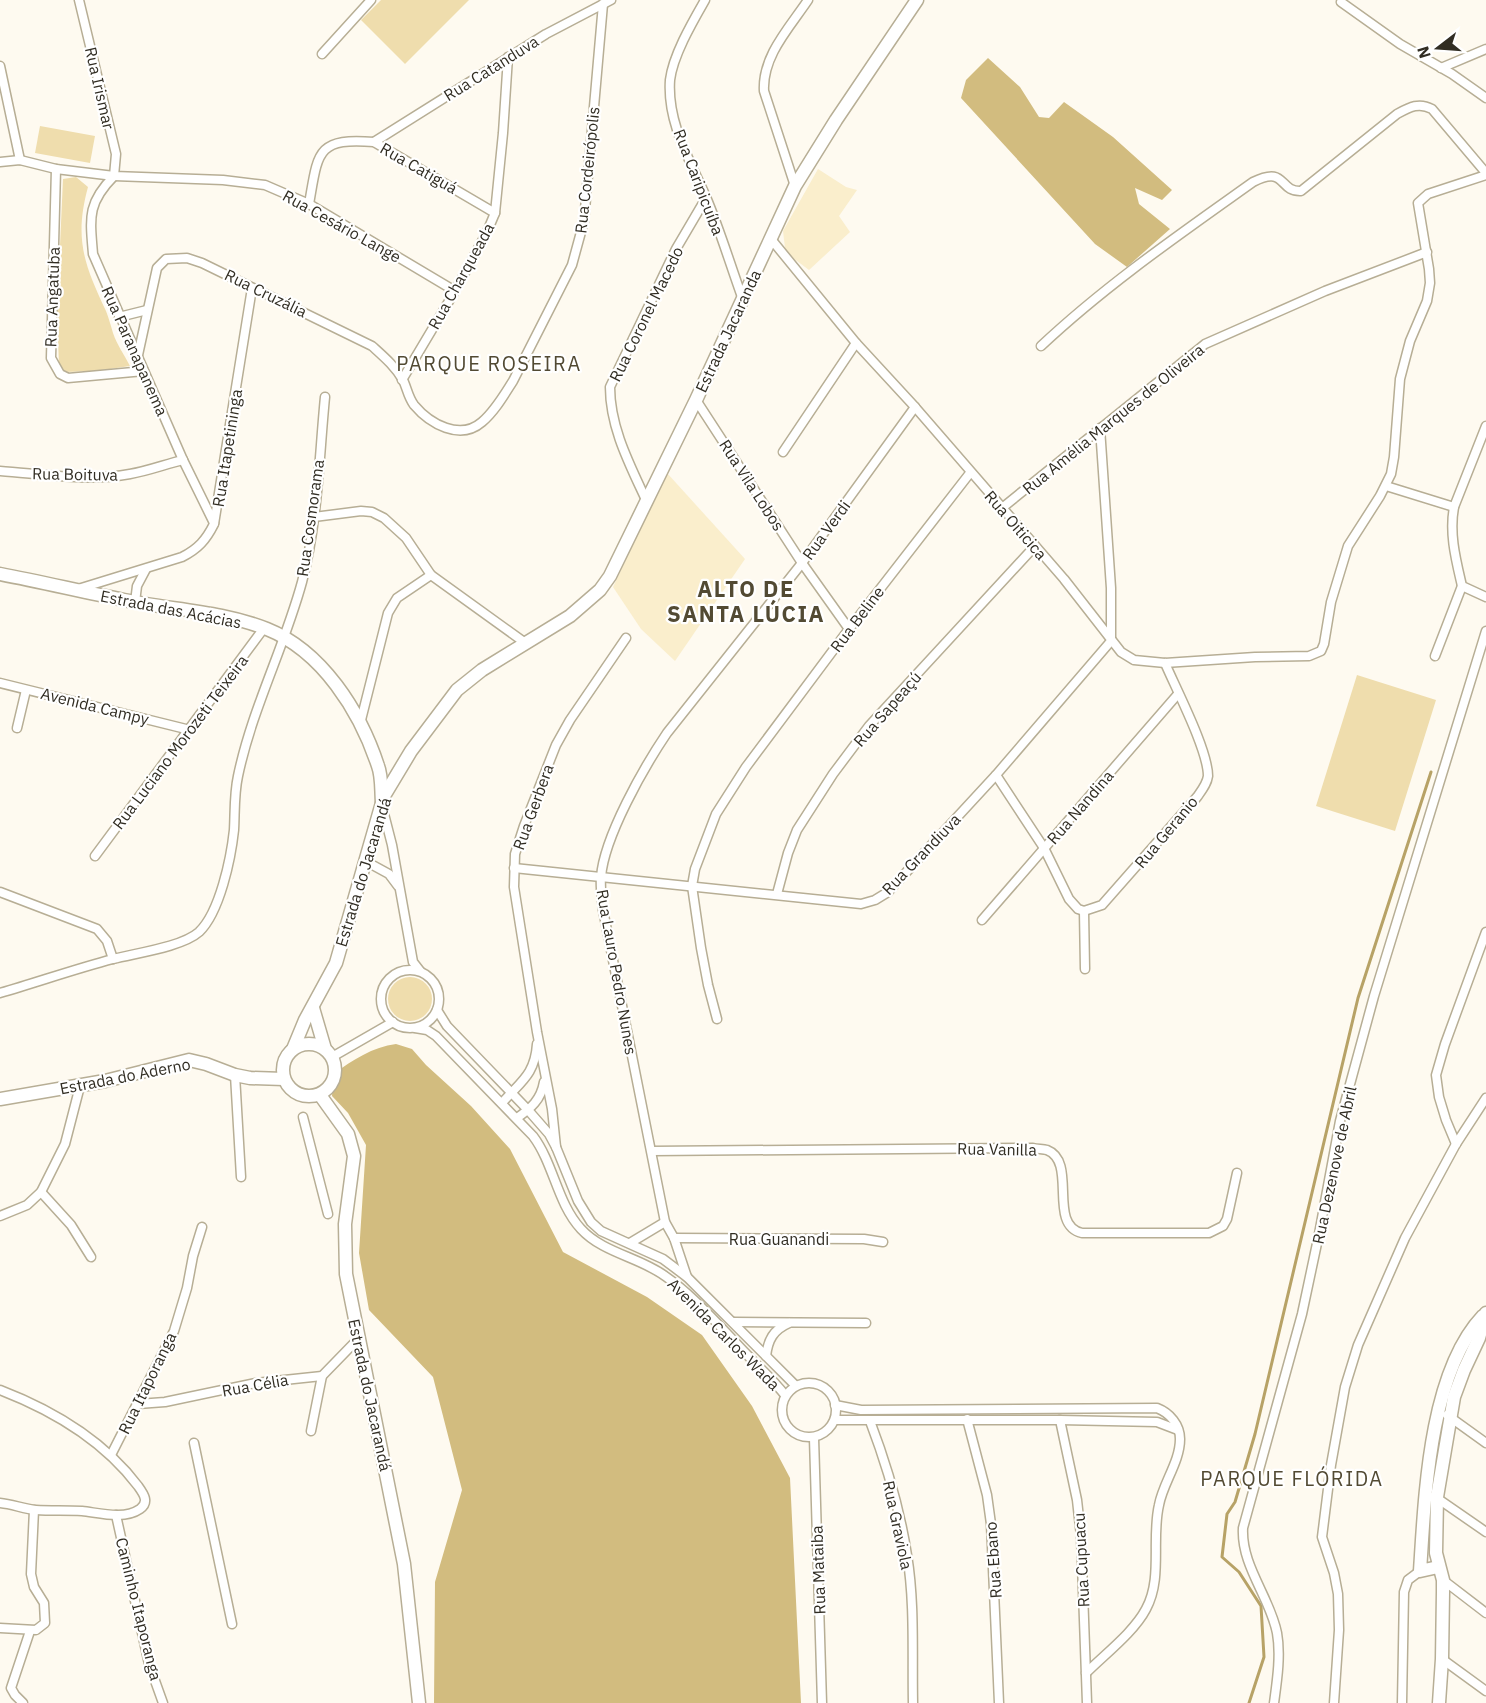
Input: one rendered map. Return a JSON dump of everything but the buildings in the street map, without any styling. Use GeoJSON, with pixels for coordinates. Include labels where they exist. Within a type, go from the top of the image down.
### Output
{"type":"FeatureCollection","features":[{"type":"Feature","properties":{"kind":"main road","name":"Estrada Jacaranda"},"geometry":{"type":"LineString","coordinates":[[524,642],[570,616],[600,590],[610,576],[696,400],[795,186],[836,120],[917,0]]}},
{"type":"Feature","properties":{"kind":"main road","name":"Estrada das Acácias"},"geometry":{"type":"LineString","coordinates":[[0,574],[135,602],[212,614],[264,628],[285,638],[309,655],[330,676],[350,706],[379,767],[382,805]]}},
{"type":"Feature","properties":{"kind":"main road","name":"Estrada do Jacarandá"},"geometry":{"type":"LineString","coordinates":[[293,1049],[305,1020],[336,963],[367,862],[384,796],[411,751],[457,690],[524,642]]}},
{"type":"Feature","properties":{"kind":"main road"},"geometry":{"type":"LineString","coordinates":[[313,1008],[335,1065],[333,1082],[320,1095],[309,1097],[298,1095],[290,1088],[284,1079],[283,1068],[286,1057],[293,1049],[309,1044],[329,1053]]}},
{"type":"Feature","properties":{"kind":"main road","name":"Estrada do Aderno"},"geometry":{"type":"LineString","coordinates":[[0,1099],[80,1086],[189,1060],[250,1078],[284,1079]]}},
{"type":"Feature","properties":{"kind":"main road","name":"Estrada do Jacarandá"},"geometry":{"type":"LineString","coordinates":[[320,1095],[348,1134],[354,1156],[345,1224],[344,1258],[358,1339],[404,1564],[419,1703]]}},
{"type":"Feature","properties":{"kind":"main road"},"geometry":{"type":"LineString","coordinates":[[1438,1567],[1420,1571],[1444,1415],[1457,1354],[1478,1337],[1486,1313]]}},
{"type":"Feature","properties":{"kind":"main road"},"geometry":{"type":"LineString","coordinates":[[1431,1494],[1438,1567],[1443,1580],[1439,1703]]}},
{"type":"Feature","properties":{"kind":"street","name":"Rua Irismar"},"geometry":{"type":"LineString","coordinates":[[80,0],[116,154],[114,176]]}},
{"type":"Feature","properties":{"kind":"street"},"geometry":{"type":"LineString","coordinates":[[322,54],[371,0]]}},
{"type":"Feature","properties":{"kind":"street","name":"Rua Caripicuíba"},"geometry":{"type":"LineString","coordinates":[[705,0],[681,49],[670,79],[674,117],[681,143],[706,198],[742,297]]}},
{"type":"Feature","properties":{"kind":"street"},"geometry":{"type":"LineString","coordinates":[[795,186],[764,91],[763,77],[772,53],[808,0]]}},
{"type":"Feature","properties":{"kind":"street","name":"Rua Catanduva"},"geometry":{"type":"LineString","coordinates":[[374,142],[546,34],[607,2]]}},
{"type":"Feature","properties":{"kind":"street","name":"Rua Cordeirópolis"},"geometry":{"type":"LineString","coordinates":[[402,380],[410,399],[430,420],[448,430],[462,429],[481,423],[503,397],[517,374],[572,264],[583,231],[607,2]]}},
{"type":"Feature","properties":{"kind":"street"},"geometry":{"type":"LineString","coordinates":[[1341,2],[1400,44],[1486,98]]}},
{"type":"Feature","properties":{"kind":"street"},"geometry":{"type":"LineString","coordinates":[[1441,68],[1486,49]]}},
{"type":"Feature","properties":{"kind":"street","name":"Rua Charqueada"},"geometry":{"type":"LineString","coordinates":[[402,380],[455,291],[495,213],[508,57]]}},
{"type":"Feature","properties":{"kind":"street"},"geometry":{"type":"LineString","coordinates":[[0,66],[20,160]]}},
{"type":"Feature","properties":{"kind":"street"},"geometry":{"type":"LineString","coordinates":[[1041,346],[1079,311],[1122,277],[1253,182],[1272,176],[1294,191],[1301,191],[1397,114],[1417,105],[1425,105],[1440,116],[1486,174],[1428,194],[1420,199],[1418,206],[1427,252],[1430,283],[1426,302],[1410,341],[1400,379],[1394,457],[1386,486],[1454,507]]}},
{"type":"Feature","properties":{"kind":"street","name":"Rua Catiguá"},"geometry":{"type":"LineString","coordinates":[[309,204],[314,176],[324,150],[341,141],[374,142],[495,213]]}},
{"type":"Feature","properties":{"kind":"street"},"geometry":{"type":"LineString","coordinates":[[0,162],[20,160],[56,169],[114,176]]}},
{"type":"Feature","properties":{"kind":"street","name":"Rua Angatuba"},"geometry":{"type":"LineString","coordinates":[[56,169],[51,358],[60,374],[68,378],[144,371]]}},
{"type":"Feature","properties":{"kind":"street","name":"Rua Cesário Lange"},"geometry":{"type":"LineString","coordinates":[[114,176],[223,180],[265,185],[309,204],[455,291]]}},
{"type":"Feature","properties":{"kind":"street","name":"Rua Paranapanema"},"geometry":{"type":"LineString","coordinates":[[114,176],[99,191],[93,205],[91,230],[93,255],[183,460],[214,524]]}},
{"type":"Feature","properties":{"kind":"street","name":"Rua Coronel Macedo"},"geometry":{"type":"LineString","coordinates":[[647,502],[618,436],[610,404],[610,387],[676,249],[706,198]]}},
{"type":"Feature","properties":{"kind":"street","name":"Rua Oiticica"},"geometry":{"type":"LineString","coordinates":[[771,239],[856,343],[1035,546],[1121,652],[1134,660],[1165,663],[1309,656],[1321,651],[1331,602],[1348,546],[1386,486]]}},
{"type":"Feature","properties":{"kind":"street","name":"Rua Amélia Marques de Oliveira"},"geometry":{"type":"LineString","coordinates":[[1002,508],[1205,344],[1325,291],[1427,252]]}},
{"type":"Feature","properties":{"kind":"street","name":"Rua Cruzália"},"geometry":{"type":"LineString","coordinates":[[138,355],[157,268],[166,259],[172,257],[188,258],[202,262],[372,346],[391,364],[402,380]]}},
{"type":"Feature","properties":{"kind":"street","name":"Rua Itapetininga"},"geometry":{"type":"LineString","coordinates":[[78,589],[193,552],[206,540],[214,524],[252,288]]}},
{"type":"Feature","properties":{"kind":"street"},"geometry":{"type":"LineString","coordinates":[[119,317],[147,310]]}},
{"type":"Feature","properties":{"kind":"street"},"geometry":{"type":"LineString","coordinates":[[783,452],[856,343]]}},
{"type":"Feature","properties":{"kind":"street","name":"Rua Cosmorama"},"geometry":{"type":"LineString","coordinates":[[0,993],[113,959],[167,947],[198,933],[208,921],[222,885],[230,854],[238,776],[252,725],[285,638],[302,579],[314,517],[325,397]]}},
{"type":"Feature","properties":{"kind":"street","name":"Rua Vila Lobos"},"geometry":{"type":"LineString","coordinates":[[696,400],[802,563],[849,629]]}},
{"type":"Feature","properties":{"kind":"street","name":"Rua Verdi"},"geometry":{"type":"LineString","coordinates":[[688,705],[802,563],[915,408]]}},
{"type":"Feature","properties":{"kind":"street"},"geometry":{"type":"LineString","coordinates":[[1435,656],[1462,586],[1452,537],[1454,507],[1486,426]]}},
{"type":"Feature","properties":{"kind":"street"},"geometry":{"type":"LineString","coordinates":[[1100,428],[1111,588],[1111,640]]}},
{"type":"Feature","properties":{"kind":"street","name":"Rua Boituva"},"geometry":{"type":"LineString","coordinates":[[0,471],[113,476],[130,474],[183,460]]}},
{"type":"Feature","properties":{"kind":"street","name":"Rua Beline"},"geometry":{"type":"LineString","coordinates":[[692,886],[695,869],[716,814],[746,767],[970,473]]}},
{"type":"Feature","properties":{"kind":"street"},"geometry":{"type":"LineString","coordinates":[[314,517],[372,512],[384,518],[406,538],[431,575],[524,642]]}},
{"type":"Feature","properties":{"kind":"street","name":"Rua Sapeaçú"},"geometry":{"type":"LineString","coordinates":[[777,894],[797,830],[848,754],[869,726],[1035,546]]}},
{"type":"Feature","properties":{"kind":"street"},"geometry":{"type":"LineString","coordinates":[[135,602],[137,586],[146,569]]}},
{"type":"Feature","properties":{"kind":"street"},"geometry":{"type":"LineString","coordinates":[[360,724],[388,613],[398,598],[431,575]]}},
{"type":"Feature","properties":{"kind":"street"},"geometry":{"type":"LineString","coordinates":[[1462,586],[1486,597]]}},
{"type":"Feature","properties":{"kind":"street","name":"Rua Luciano Morozeti Teixeira"},"geometry":{"type":"LineString","coordinates":[[95,856],[264,628]]}},
{"type":"Feature","properties":{"kind":"street","name":"Rua Dezenove de Abril"},"geometry":{"type":"LineString","coordinates":[[1274,1703],[1278,1659],[1277,1634],[1248,1559],[1242,1540],[1243,1528],[1302,1314],[1344,1102],[1363,1044],[1374,996],[1486,631]]}},
{"type":"Feature","properties":{"kind":"street","name":"Rua Gerbera"},"geometry":{"type":"LineString","coordinates":[[556,1147],[552,1109],[544,1074],[514,887],[515,854],[556,745],[570,720],[626,638]]}},
{"type":"Feature","properties":{"kind":"street","name":"Rua Grandiuva"},"geometry":{"type":"LineString","coordinates":[[514,868],[861,904],[874,900],[888,892],[996,775],[1111,640]]}},
{"type":"Feature","properties":{"kind":"street","name":"Rua Geranio"},"geometry":{"type":"LineString","coordinates":[[1084,911],[1097,908],[1107,902],[1206,784],[1207,767],[1202,751],[1165,663]]}},
{"type":"Feature","properties":{"kind":"street","name":"Avenida Campy"},"geometry":{"type":"LineString","coordinates":[[0,683],[190,730]]}},
{"type":"Feature","properties":{"kind":"street"},"geometry":{"type":"LineString","coordinates":[[17,728],[26,690]]}},
{"type":"Feature","properties":{"kind":"street","name":"Rua Nandina"},"geometry":{"type":"LineString","coordinates":[[982,920],[1178,694]]}},
{"type":"Feature","properties":{"kind":"street","name":"Rua Lauro Pedro Nunes"},"geometry":{"type":"LineString","coordinates":[[687,1278],[674,1238],[665,1222],[603,910],[601,876],[605,858],[650,758],[688,705]]}},
{"type":"Feature","properties":{"kind":"street"},"geometry":{"type":"LineString","coordinates":[[996,775],[1044,848],[1069,899],[1078,909],[1084,911],[1085,969]]}},
{"type":"Feature","properties":{"kind":"street"},"geometry":{"type":"LineString","coordinates":[[382,805],[413,962],[420,971],[428,976],[438,992],[439,1001],[437,1010],[428,1022],[415,1028],[400,1026],[386,1016],[381,998],[387,981],[402,971],[420,971]]}},
{"type":"Feature","properties":{"kind":"street"},"geometry":{"type":"LineString","coordinates":[[367,862],[389,874],[400,889]]}},
{"type":"Feature","properties":{"kind":"street"},"geometry":{"type":"LineString","coordinates":[[692,886],[706,976],[717,1019]]}},
{"type":"Feature","properties":{"kind":"street"},"geometry":{"type":"LineString","coordinates":[[0,892],[97,929],[107,941],[113,959]]}},
{"type":"Feature","properties":{"kind":"street"},"geometry":{"type":"LineString","coordinates":[[1456,1144],[1439,1097],[1436,1075],[1444,1044],[1486,932]]}},
{"type":"Feature","properties":{"kind":"street","name":"Avenida Carlos Wada"},"geometry":{"type":"LineString","coordinates":[[437,1010],[447,1026],[549,1134],[578,1201],[591,1222],[601,1231],[663,1259],[687,1278],[734,1322],[795,1385]]}},
{"type":"Feature","properties":{"kind":"street"},"geometry":{"type":"LineString","coordinates":[[329,1053],[393,1022]]}},
{"type":"Feature","properties":{"kind":"street","name":"Avenida Carlos Wada"},"geometry":{"type":"LineString","coordinates":[[415,1028],[427,1030],[436,1036],[517,1118],[539,1144],[567,1206],[581,1229],[594,1241],[645,1264],[677,1284],[785,1395]]}},
{"type":"Feature","properties":{"kind":"street","name":"Rua Gerbera"},"geometry":{"type":"LineString","coordinates":[[502,1103],[534,1065],[537,1032]]}},
{"type":"Feature","properties":{"kind":"street","name":"Rua Gerbera"},"geometry":{"type":"LineString","coordinates":[[517,1118],[537,1101],[542,1092],[544,1074]]}},
{"type":"Feature","properties":{"kind":"street"},"geometry":{"type":"LineString","coordinates":[[235,1075],[241,1177]]}},
{"type":"Feature","properties":{"kind":"street"},"geometry":{"type":"LineString","coordinates":[[0,1216],[27,1204],[41,1192],[65,1144],[80,1086]]}},
{"type":"Feature","properties":{"kind":"street"},"geometry":{"type":"LineString","coordinates":[[1334,1703],[1339,1630],[1337,1584],[1324,1550],[1322,1528],[1344,1387],[1358,1345],[1405,1238],[1456,1144],[1486,1098]]}},
{"type":"Feature","properties":{"kind":"street"},"geometry":{"type":"LineString","coordinates":[[303,1117],[328,1214]]}},
{"type":"Feature","properties":{"kind":"street","name":"Rua Vanilla"},"geometry":{"type":"LineString","coordinates":[[652,1151],[1033,1148],[1049,1151],[1055,1157],[1062,1174],[1065,1215],[1072,1229],[1082,1233],[1197,1234],[1217,1231],[1227,1219],[1237,1173]]}},
{"type":"Feature","properties":{"kind":"street"},"geometry":{"type":"LineString","coordinates":[[41,1192],[71,1225],[91,1257]]}},
{"type":"Feature","properties":{"kind":"street"},"geometry":{"type":"LineString","coordinates":[[630,1243],[665,1222]]}},
{"type":"Feature","properties":{"kind":"street","name":"Rua Itaporanga"},"geometry":{"type":"LineString","coordinates":[[111,1455],[174,1331],[202,1227]]}},
{"type":"Feature","properties":{"kind":"street","name":"Rua Guanandi"},"geometry":{"type":"LineString","coordinates":[[674,1238],[864,1239],[883,1242]]}},
{"type":"Feature","properties":{"kind":"street"},"geometry":{"type":"LineString","coordinates":[[734,1322],[866,1323]]}},
{"type":"Feature","properties":{"kind":"street"},"geometry":{"type":"LineString","coordinates":[[766,1356],[772,1335],[792,1322]]}},
{"type":"Feature","properties":{"kind":"street"},"geometry":{"type":"LineString","coordinates":[[311,1431],[322,1376],[358,1339]]}},
{"type":"Feature","properties":{"kind":"street","name":"Rua Célia"},"geometry":{"type":"LineString","coordinates":[[138,1404],[256,1383],[322,1376]]}},
{"type":"Feature","properties":{"kind":"street"},"geometry":{"type":"LineString","coordinates":[[807,1382],[824,1387],[830,1393],[835,1405],[835,1420],[830,1428],[813,1438],[804,1438],[795,1434],[788,1428],[781,1412],[785,1395],[795,1385],[807,1382]]}},
{"type":"Feature","properties":{"kind":"street"},"geometry":{"type":"LineString","coordinates":[[0,1390],[40,1407],[111,1455],[144,1495],[146,1502],[140,1509],[116,1515],[82,1511],[34,1510],[0,1503]]}},
{"type":"Feature","properties":{"kind":"street"},"geometry":{"type":"LineString","coordinates":[[835,1405],[861,1410],[1157,1407],[1172,1418],[1178,1430],[1179,1446],[1163,1490],[1156,1520],[1152,1594],[1146,1610],[1138,1621],[1086,1672]]}},
{"type":"Feature","properties":{"kind":"street"},"geometry":{"type":"LineString","coordinates":[[1157,1422],[1164,1410]]}},
{"type":"Feature","properties":{"kind":"street"},"geometry":{"type":"LineString","coordinates":[[1444,1415],[1486,1443]]}},
{"type":"Feature","properties":{"kind":"street"},"geometry":{"type":"LineString","coordinates":[[835,1420],[967,1419],[1157,1422],[1178,1430]]}},
{"type":"Feature","properties":{"kind":"street","name":"Rua Ebano"},"geometry":{"type":"LineString","coordinates":[[967,1419],[987,1495],[992,1524],[999,1703]]}},
{"type":"Feature","properties":{"kind":"street","name":"Rua Cupuacu"},"geometry":{"type":"LineString","coordinates":[[1060,1420],[1077,1500],[1081,1536],[1087,1703]]}},
{"type":"Feature","properties":{"kind":"street","name":"Rua Graviola"},"geometry":{"type":"LineString","coordinates":[[870,1421],[891,1487],[907,1554],[910,1583],[913,1703]]}},
{"type":"Feature","properties":{"kind":"street","name":"Rua Mataiba"},"geometry":{"type":"LineString","coordinates":[[813,1438],[822,1703]]}},
{"type":"Feature","properties":{"kind":"street"},"geometry":{"type":"LineString","coordinates":[[195,1443],[232,1624]]}},
{"type":"Feature","properties":{"kind":"street"},"geometry":{"type":"LineString","coordinates":[[1431,1494],[1486,1532]]}},
{"type":"Feature","properties":{"kind":"street"},"geometry":{"type":"LineString","coordinates":[[0,1628],[30,1631],[36,1630],[45,1623],[44,1603],[34,1587],[31,1574],[34,1510]]}},
{"type":"Feature","properties":{"kind":"street","name":"Caminho Itaporanga"},"geometry":{"type":"LineString","coordinates":[[116,1515],[148,1664],[163,1703]]}},
{"type":"Feature","properties":{"kind":"street"},"geometry":{"type":"LineString","coordinates":[[1402,1703],[1404,1592],[1408,1580],[1420,1571]]}},
{"type":"Feature","properties":{"kind":"street"},"geometry":{"type":"LineString","coordinates":[[1443,1580],[1486,1613]]}},
{"type":"Feature","properties":{"kind":"street"},"geometry":{"type":"LineString","coordinates":[[23,1703],[11,1688],[30,1631]]}},
{"type":"Feature","properties":{"kind":"street"},"geometry":{"type":"LineString","coordinates":[[1442,1659],[1486,1691]]}},
{"type":"Feature","properties":{"kind":"shaded area"},"geometry":{"type":"Polygon","coordinates":[[[381,0],[469,0],[405,64],[361,20],[381,0]]]}},
{"type":"Feature","properties":{"kind":"shaded area"},"geometry":{"type":"Polygon","coordinates":[[[988,58],[1020,87],[1039,117],[1049,118],[1064,102],[1113,137],[1172,190],[1162,200],[1135,188],[1139,204],[1170,229],[1127,267],[1095,244],[961,98],[966,80],[988,58]]]}},
{"type":"Feature","properties":{"kind":"shaded area"},"geometry":{"type":"Polygon","coordinates":[[[40,126],[95,136],[90,163],[35,153],[40,126]]]}},
{"type":"Feature","properties":{"kind":"shaded area"},"geometry":{"type":"Polygon","coordinates":[[[818,169],[846,187],[857,190],[839,216],[850,232],[809,270],[793,258],[785,248],[783,231],[818,169]]]}},
{"type":"Feature","properties":{"kind":"shaded area"},"geometry":{"type":"Polygon","coordinates":[[[76,177],[88,187],[82,222],[87,265],[115,337],[130,366],[96,371],[65,372],[59,366],[57,312],[63,179],[76,177]]]}},
{"type":"Feature","properties":{"kind":"shaded area"},"geometry":{"type":"Polygon","coordinates":[[[667,473],[745,559],[675,661],[641,629],[613,587],[667,473]]]}},
{"type":"Feature","properties":{"kind":"shaded area"},"geometry":{"type":"Polygon","coordinates":[[[1357,675],[1436,700],[1395,831],[1316,806],[1357,675]]]}},
{"type":"Feature","properties":{"kind":"shaded area"},"geometry":{"type":"Polygon","coordinates":[[[410,977],[425,984],[432,999],[425,1014],[410,1021],[395,1014],[388,999],[395,984],[410,977]]]}},
{"type":"Feature","properties":{"kind":"shaded area"},"geometry":{"type":"Polygon","coordinates":[[[396,1044],[412,1049],[471,1106],[510,1149],[563,1252],[647,1297],[702,1335],[752,1406],[790,1478],[801,1703],[434,1703],[435,1582],[462,1490],[433,1377],[369,1310],[359,1253],[366,1145],[348,1113],[332,1096],[334,1074],[363,1055],[396,1044]]]}},
{"type":"Feature","properties":{"kind":"waterway"},"geometry":{"type":"LineString","coordinates":[[1249,1703],[1264,1657],[1261,1606],[1239,1572],[1222,1557],[1227,1514],[1235,1502],[1255,1434],[1358,998],[1431,772]]}},
{"type":"Feature","properties":{"kind":"district","name":"PARQUE ROSEIRA"},"geometry":{"type":"Point","coordinates":[489,364]}},
{"type":"Feature","properties":{"kind":"district","name":"ALTO DE SANTA LÚCIA"},"geometry":{"type":"Point","coordinates":[746,602]}},
{"type":"Feature","properties":{"kind":"district","name":"PARQUE FLÓRIDA"},"geometry":{"type":"Point","coordinates":[1292,1479]}}]}
